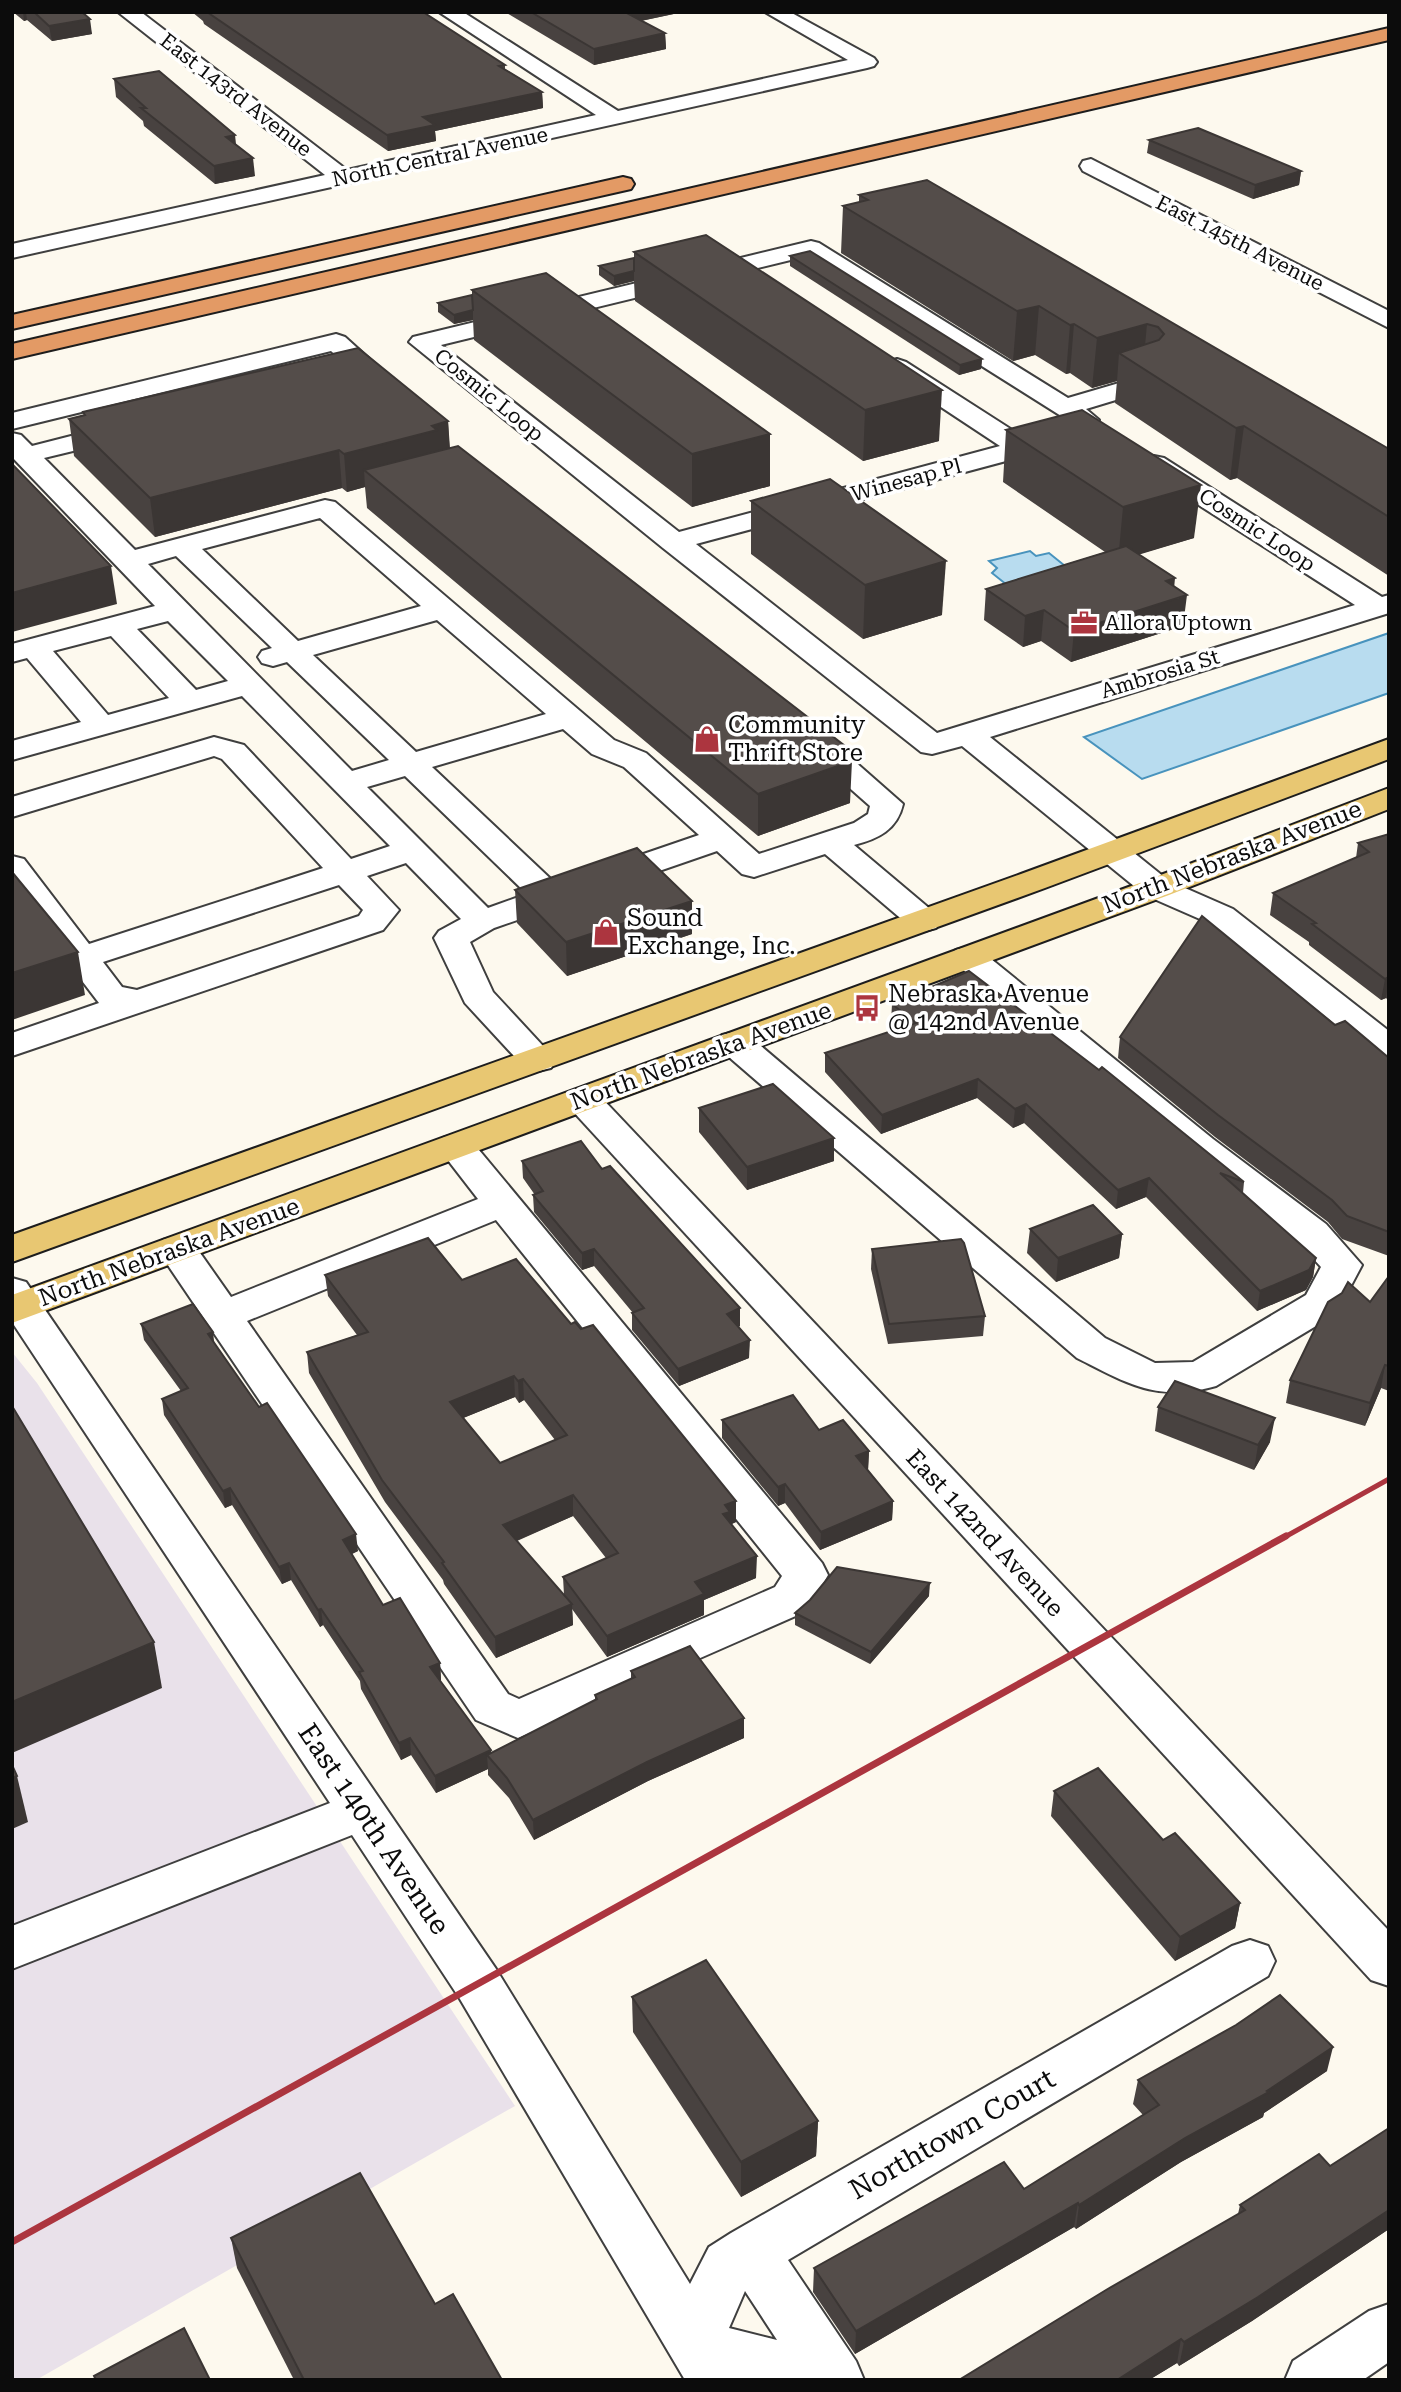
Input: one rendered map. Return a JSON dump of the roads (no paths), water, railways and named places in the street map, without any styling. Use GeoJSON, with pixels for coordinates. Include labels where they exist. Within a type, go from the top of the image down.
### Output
{"type":"FeatureCollection","features":[{"type":"Feature","properties":{"kind":"highway"},"geometry":{"type":"LineString","coordinates":[[12,352],[1389,34]]}},
{"type":"Feature","properties":{"kind":"highway"},"geometry":{"type":"LineString","coordinates":[[12,322],[647,178]]}},
{"type":"Feature","properties":{"kind":"main road","name":"North Nebraska Avenue"},"geometry":{"type":"LineString","coordinates":[[12,1249],[1111,852],[1389,748]]}},
{"type":"Feature","properties":{"kind":"main road","name":"North Nebraska Avenue"},"geometry":{"type":"LineString","coordinates":[[15,1302],[177,1249],[1157,888],[1389,798]]}},
{"type":"Feature","properties":{"kind":"main road"},"geometry":{"type":"LineString","coordinates":[[487,1079],[533,1079],[564,1088],[583,1100]]}},
{"type":"Feature","properties":{"kind":"street","name":"East 143rd Avenue"},"geometry":{"type":"LineString","coordinates":[[128,12],[344,178]]}},
{"type":"Feature","properties":{"kind":"street"},"geometry":{"type":"LineString","coordinates":[[449,12],[615,118]]}},
{"type":"Feature","properties":{"kind":"street","name":"North Central Avenue"},"geometry":{"type":"LineString","coordinates":[[12,251],[867,62],[775,12]]}},
{"type":"Feature","properties":{"kind":"street","name":"East 145th Avenue"},"geometry":{"type":"LineString","coordinates":[[1091,166],[1389,321]]}},
{"type":"Feature","properties":{"kind":"street"},"geometry":{"type":"LineString","coordinates":[[811,248],[797,240],[835,231]]}},
{"type":"Feature","properties":{"kind":"street","name":"Cosmic Loop"},"geometry":{"type":"LineString","coordinates":[[932,745],[422,342],[811,248],[1313,566],[1383,605]]}},
{"type":"Feature","properties":{"kind":"street"},"geometry":{"type":"LineString","coordinates":[[741,265],[764,280]]}},
{"type":"Feature","properties":{"kind":"street"},"geometry":{"type":"LineString","coordinates":[[12,421],[336,342],[388,388]]}},
{"type":"Feature","properties":{"kind":"street"},"geometry":{"type":"LineString","coordinates":[[881,356],[1021,448]]}},
{"type":"Feature","properties":{"kind":"street"},"geometry":{"type":"LineString","coordinates":[[315,383],[367,370]]}},
{"type":"Feature","properties":{"kind":"street"},"geometry":{"type":"LineString","coordinates":[[1065,407],[1143,384]]}},
{"type":"Feature","properties":{"kind":"street"},"geometry":{"type":"LineString","coordinates":[[19,448],[144,425]]}},
{"type":"Feature","properties":{"kind":"street","name":"Winesap Pl"},"geometry":{"type":"LineString","coordinates":[[673,542],[1021,448],[1113,437]]}},
{"type":"Feature","properties":{"kind":"street"},"geometry":{"type":"LineString","coordinates":[[19,448],[174,610],[482,920]]}},
{"type":"Feature","properties":{"kind":"street"},"geometry":{"type":"LineString","coordinates":[[129,560],[338,504],[443,608],[603,747],[635,760],[754,867],[876,827],[886,813],[887,804],[784,719]]}},
{"type":"Feature","properties":{"kind":"street"},"geometry":{"type":"LineString","coordinates":[[183,546],[551,897]]}},
{"type":"Feature","properties":{"kind":"street","name":"Ambrosia St"},"geometry":{"type":"LineString","coordinates":[[932,745],[1383,605]]}},
{"type":"Feature","properties":{"kind":"street"},"geometry":{"type":"LineString","coordinates":[[12,751],[190,702],[293,652],[443,608]]}},
{"type":"Feature","properties":{"kind":"street"},"geometry":{"type":"LineString","coordinates":[[23,650],[174,610]]}},
{"type":"Feature","properties":{"kind":"street"},"geometry":{"type":"LineString","coordinates":[[117,625],[190,702]]}},
{"type":"Feature","properties":{"kind":"street"},"geometry":{"type":"LineString","coordinates":[[23,650],[101,726]]}},
{"type":"Feature","properties":{"kind":"street"},"geometry":{"type":"LineString","coordinates":[[346,783],[569,717]]}},
{"type":"Feature","properties":{"kind":"street"},"geometry":{"type":"LineString","coordinates":[[967,734],[1157,888],[1221,916],[1389,1049]]}},
{"type":"Feature","properties":{"kind":"street"},"geometry":{"type":"LineString","coordinates":[[12,807],[214,746],[233,752],[382,910],[371,923],[12,1045]]}},
{"type":"Feature","properties":{"kind":"street"},"geometry":{"type":"LineString","coordinates":[[538,1060],[477,996],[451,938],[482,920],[722,838]]}},
{"type":"Feature","properties":{"kind":"street"},"geometry":{"type":"LineString","coordinates":[[830,841],[924,920]]}},
{"type":"Feature","properties":{"kind":"street"},"geometry":{"type":"LineString","coordinates":[[82,957],[412,850]]}},
{"type":"Feature","properties":{"kind":"street"},"geometry":{"type":"LineString","coordinates":[[12,866],[110,995],[139,1001]]}},
{"type":"Feature","properties":{"kind":"street"},"geometry":{"type":"LineString","coordinates":[[735,1043],[1091,1348],[1149,1377],[1201,1376],[1322,1304],[1342,1265],[1312,1233],[1200,1147],[968,957]]}},
{"type":"Feature","properties":{"kind":"street","name":"East 142nd Avenue"},"geometry":{"type":"LineString","coordinates":[[583,1100],[1389,1965]]}},
{"type":"Feature","properties":{"kind":"street"},"geometry":{"type":"LineString","coordinates":[[177,1249],[492,1707],[518,1720],[791,1599],[806,1575],[456,1146]]}},
{"type":"Feature","properties":{"kind":"street"},"geometry":{"type":"LineString","coordinates":[[223,1315],[503,1203]]}},
{"type":"Feature","properties":{"kind":"street","name":"East 140th Avenue"},"geometry":{"type":"LineString","coordinates":[[15,1302],[478,1984],[706,2362]]}},
{"type":"Feature","properties":{"kind":"street"},"geometry":{"type":"LineString","coordinates":[[12,1948],[361,1811]]}},
{"type":"Feature","properties":{"kind":"street","name":"Northtown Court"},"geometry":{"type":"LineString","coordinates":[[706,2362],[711,2300],[729,2264],[1251,1961]]}},
{"type":"Feature","properties":{"kind":"street"},"geometry":{"type":"LineString","coordinates":[[750,2251],[833,2375]]}},
{"type":"Feature","properties":{"kind":"street"},"geometry":{"type":"LineString","coordinates":[[1313,2380],[1389,2330]]}},
{"type":"Feature","properties":{"kind":"street"},"geometry":{"type":"LineString","coordinates":[[706,2362],[753,2364],[833,2375]]}},
{"type":"Feature","properties":{"kind":"water"},"geometry":{"type":"Polygon","coordinates":[[[1030,551],[1036,556],[1049,553],[1070,570],[1007,585],[992,573],[997,568],[989,561],[1030,551]]]}},
{"type":"Feature","properties":{"kind":"water"},"geometry":{"type":"Polygon","coordinates":[[[1389,633],[1389,693],[1142,779],[1084,737],[1389,633]]]}},
{"type":"Feature","properties":{"kind":"railway"},"geometry":{"type":"LineString","coordinates":[[1283,1538],[1389,1479]]}},
{"type":"Feature","properties":{"kind":"railway"},"geometry":{"type":"LineString","coordinates":[[12,2242],[1286,1536]]}},
{"type":"Feature","properties":{"kind":"place","name":"Allora Uptown"},"geometry":{"type":"Point","coordinates":[1084,623]}},
{"type":"Feature","properties":{"kind":"place","name":"Community Thrift Store"},"geometry":{"type":"Point","coordinates":[707,739]}},
{"type":"Feature","properties":{"kind":"place","name":"Sound Exchange, Inc."},"geometry":{"type":"Point","coordinates":[606,932]}},
{"type":"Feature","properties":{"kind":"place","name":"Nebraska Avenue @ 142nd Avenue"},"geometry":{"type":"Point","coordinates":[867,1008]}}]}
